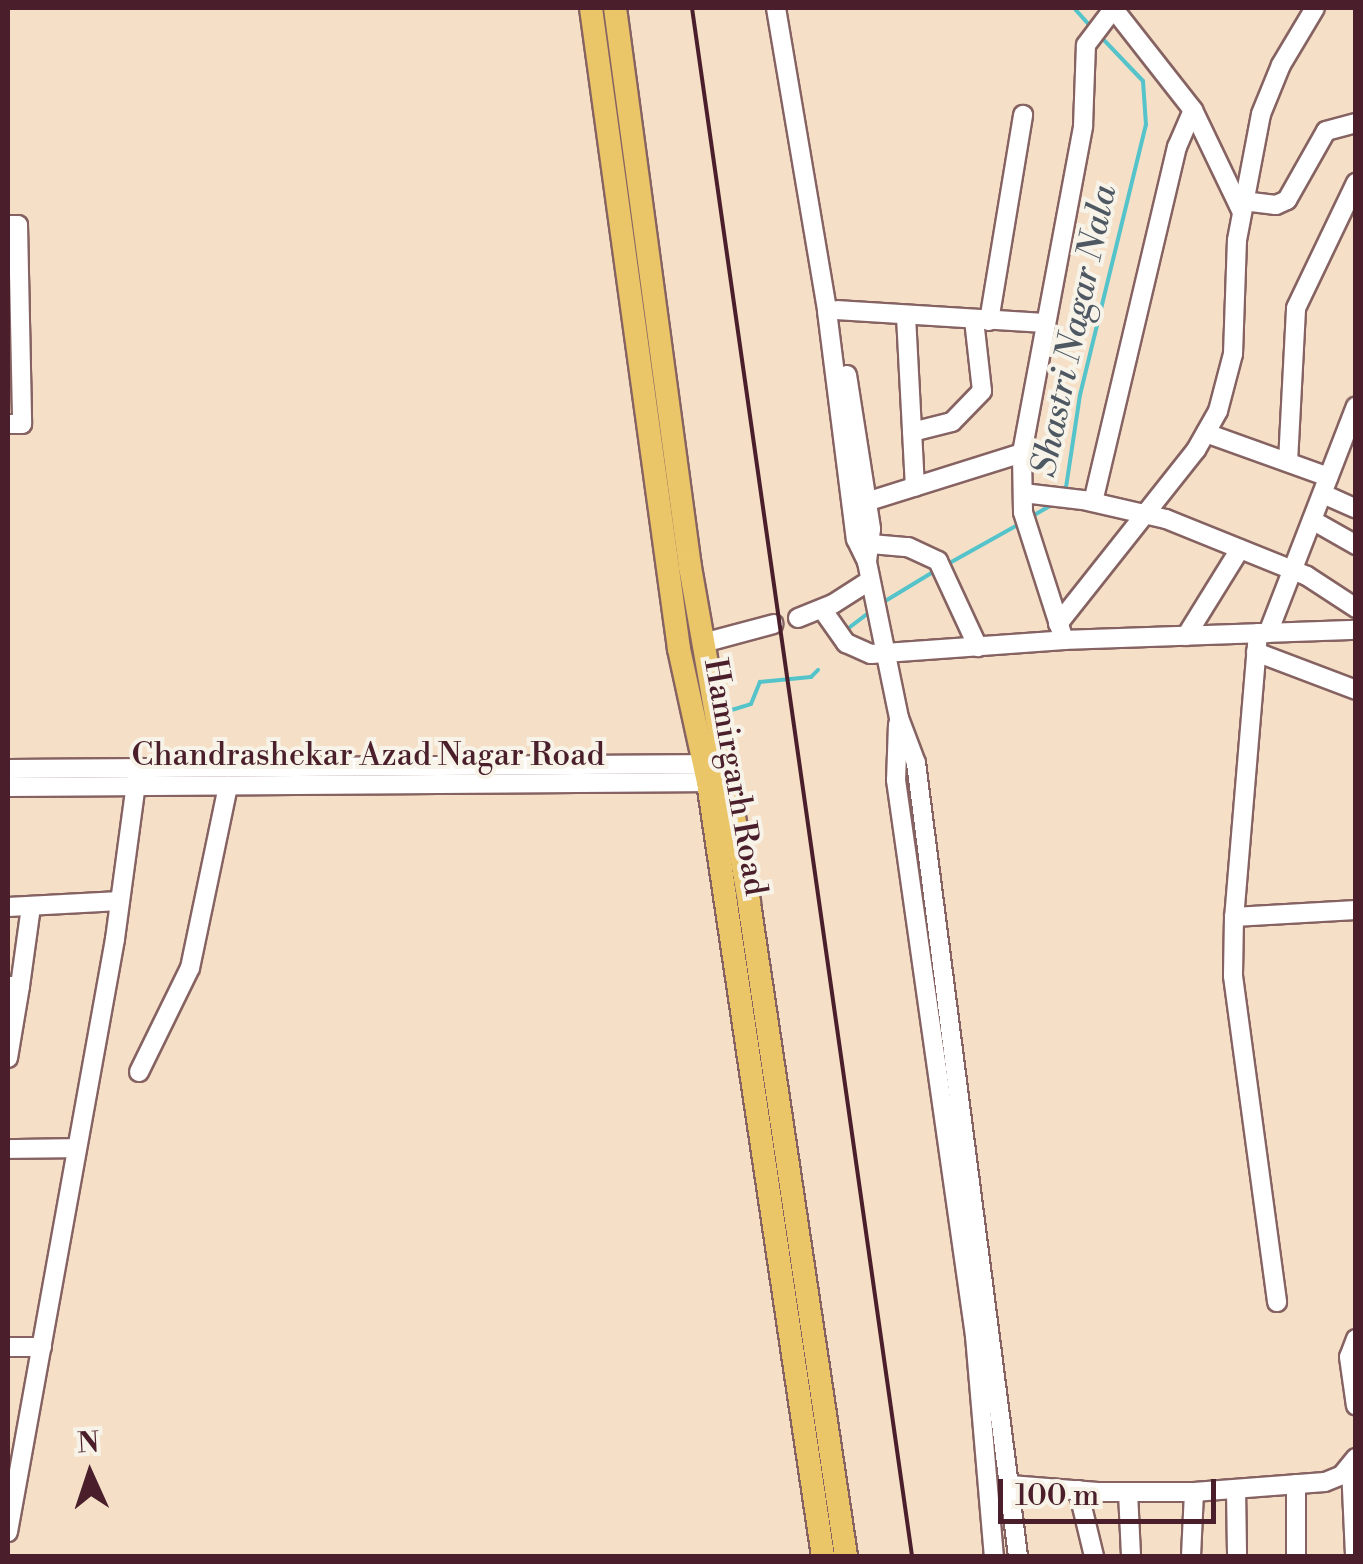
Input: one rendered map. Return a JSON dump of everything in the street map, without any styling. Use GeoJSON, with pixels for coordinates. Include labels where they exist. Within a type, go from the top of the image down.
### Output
{"type":"FeatureCollection","features":[{"type":"Feature","properties":{"kind":"main road","name":"Hamirgarh Road"},"geometry":{"type":"LineString","coordinates":[[592,8],[680,649],[716,773],[846,1556]]}},
{"type":"Feature","properties":{"kind":"main road","name":"Hamirgarh Road"},"geometry":{"type":"LineString","coordinates":[[616,8],[823,1556]]}},
{"type":"Feature","properties":{"kind":"street"},"geometry":{"type":"LineString","coordinates":[[776,8],[827,311],[856,539],[870,571]]}},
{"type":"Feature","properties":{"kind":"street"},"geometry":{"type":"LineString","coordinates":[[786,8],[866,502],[870,571],[899,718],[919,782],[1018,1556]]}},
{"type":"Feature","properties":{"kind":"street"},"geometry":{"type":"LineString","coordinates":[[1061,632],[1206,432],[1227,384],[1234,354],[1233,292],[1242,206],[1268,94],[1315,8]]}},
{"type":"Feature","properties":{"kind":"street"},"geometry":{"type":"LineString","coordinates":[[1061,632],[1032,549],[1023,502],[1022,453],[1083,126],[1086,45],[1111,12],[1193,110],[1242,206]]}},
{"type":"Feature","properties":{"kind":"street"},"geometry":{"type":"LineString","coordinates":[[1088,501],[1177,147],[1193,110]]}},
{"type":"Feature","properties":{"kind":"street"},"geometry":{"type":"LineString","coordinates":[[912,432],[952,422],[982,391],[981,320],[1023,114]]}},
{"type":"Feature","properties":{"kind":"street"},"geometry":{"type":"LineString","coordinates":[[1242,206],[1276,205],[1287,200],[1326,131],[1356,123]]}},
{"type":"Feature","properties":{"kind":"street"},"geometry":{"type":"LineString","coordinates":[[1288,462],[1296,308],[1356,182]]}},
{"type":"Feature","properties":{"kind":"street"},"geometry":{"type":"LineString","coordinates":[[8,225],[18,225],[22,424],[8,424]]}},
{"type":"Feature","properties":{"kind":"street"},"geometry":{"type":"LineString","coordinates":[[837,310],[1044,324]]}},
{"type":"Feature","properties":{"kind":"street"},"geometry":{"type":"LineString","coordinates":[[906,316],[915,487]]}},
{"type":"Feature","properties":{"kind":"street"},"geometry":{"type":"LineString","coordinates":[[1277,1302],[1233,976],[1234,917],[1260,639],[1294,571],[1356,406]]}},
{"type":"Feature","properties":{"kind":"street"},"geometry":{"type":"LineString","coordinates":[[1206,432],[1288,462],[1356,509]]}},
{"type":"Feature","properties":{"kind":"street"},"geometry":{"type":"LineString","coordinates":[[866,502],[1022,453]]}},
{"type":"Feature","properties":{"kind":"street"},"geometry":{"type":"LineString","coordinates":[[1023,502],[1056,495],[1144,514],[1294,571],[1356,608]]}},
{"type":"Feature","properties":{"kind":"street"},"geometry":{"type":"LineString","coordinates":[[1312,520],[1356,544]]}},
{"type":"Feature","properties":{"kind":"street"},"geometry":{"type":"LineString","coordinates":[[798,618],[822,609],[908,546],[938,561],[978,647]]}},
{"type":"Feature","properties":{"kind":"street"},"geometry":{"type":"LineString","coordinates":[[1186,636],[1240,549]]}},
{"type":"Feature","properties":{"kind":"street"},"geometry":{"type":"LineString","coordinates":[[822,609],[846,642],[871,654],[885,644],[978,647],[1061,632],[1260,639],[1356,630]]}},
{"type":"Feature","properties":{"kind":"street"},"geometry":{"type":"LineString","coordinates":[[702,643],[774,624]]}},
{"type":"Feature","properties":{"kind":"street"},"geometry":{"type":"LineString","coordinates":[[1260,639],[1356,690]]}},
{"type":"Feature","properties":{"kind":"street"},"geometry":{"type":"LineString","coordinates":[[899,718],[896,780],[975,1336],[994,1556]]}},
{"type":"Feature","properties":{"kind":"street","name":"Chandrashekar Azad Nagar Road"},"geometry":{"type":"LineString","coordinates":[[8,769],[228,786],[716,773]]}},
{"type":"Feature","properties":{"kind":"street","name":"Chandrashekar Azad Nagar Road"},"geometry":{"type":"LineString","coordinates":[[8,788],[137,777],[716,773]]}},
{"type":"Feature","properties":{"kind":"street"},"geometry":{"type":"LineString","coordinates":[[8,1532],[120,901],[137,777]]}},
{"type":"Feature","properties":{"kind":"street"},"geometry":{"type":"LineString","coordinates":[[139,1072],[190,968],[228,786]]}},
{"type":"Feature","properties":{"kind":"street"},"geometry":{"type":"LineString","coordinates":[[8,907],[120,901]]}},
{"type":"Feature","properties":{"kind":"street"},"geometry":{"type":"LineString","coordinates":[[8,1058],[14,986],[31,908]]}},
{"type":"Feature","properties":{"kind":"street"},"geometry":{"type":"LineString","coordinates":[[1234,917],[1356,910]]}},
{"type":"Feature","properties":{"kind":"street"},"geometry":{"type":"LineString","coordinates":[[8,1149],[76,1148]]}},
{"type":"Feature","properties":{"kind":"street"},"geometry":{"type":"LineString","coordinates":[[1356,1339],[1349,1357],[1356,1406]]}},
{"type":"Feature","properties":{"kind":"street"},"geometry":{"type":"LineString","coordinates":[[8,1347],[42,1347]]}},
{"type":"Feature","properties":{"kind":"street"},"geometry":{"type":"LineString","coordinates":[[1010,1485],[1194,1492],[1325,1482],[1353,1463]]}},
{"type":"Feature","properties":{"kind":"street"},"geometry":{"type":"LineString","coordinates":[[1353,1463],[1355,1556]]}},
{"type":"Feature","properties":{"kind":"street"},"geometry":{"type":"LineString","coordinates":[[1296,1484],[1296,1556]]}},
{"type":"Feature","properties":{"kind":"street"},"geometry":{"type":"LineString","coordinates":[[1236,1489],[1237,1556]]}},
{"type":"Feature","properties":{"kind":"street"},"geometry":{"type":"LineString","coordinates":[[1078,1490],[1094,1556]]}},
{"type":"Feature","properties":{"kind":"street"},"geometry":{"type":"LineString","coordinates":[[1128,1492],[1131,1556]]}},
{"type":"Feature","properties":{"kind":"street"},"geometry":{"type":"LineString","coordinates":[[1191,1556],[1194,1492]]}},
{"type":"Feature","properties":{"kind":"waterway","name":"Shastri Nagar Nala"},"geometry":{"type":"LineString","coordinates":[[1074,8],[1092,28]]}},
{"type":"Feature","properties":{"kind":"waterway","name":"Shastri Nagar Nala"},"geometry":{"type":"LineString","coordinates":[[1065,494],[1080,395],[1146,125],[1143,81],[1099,35]]}},
{"type":"Feature","properties":{"kind":"waterway","name":"Shastri Nagar Nala"},"geometry":{"type":"LineString","coordinates":[[1029,518],[1055,503]]}},
{"type":"Feature","properties":{"kind":"waterway","name":"Shastri Nagar Nala"},"geometry":{"type":"LineString","coordinates":[[946,565],[1021,523]]}},
{"type":"Feature","properties":{"kind":"waterway","name":"Shastri Nagar Nala"},"geometry":{"type":"LineString","coordinates":[[882,603],[938,569]]}},
{"type":"Feature","properties":{"kind":"waterway","name":"Shastri Nagar Nala"},"geometry":{"type":"LineString","coordinates":[[846,630],[870,612]]}},
{"type":"Feature","properties":{"kind":"waterway","name":"Shastri Nagar Nala"},"geometry":{"type":"LineString","coordinates":[[725,712],[751,704],[760,682],[811,677],[818,670]]}},
{"type":"Feature","properties":{"kind":"railway"},"geometry":{"type":"LineString","coordinates":[[692,8],[912,1556]]}}]}
